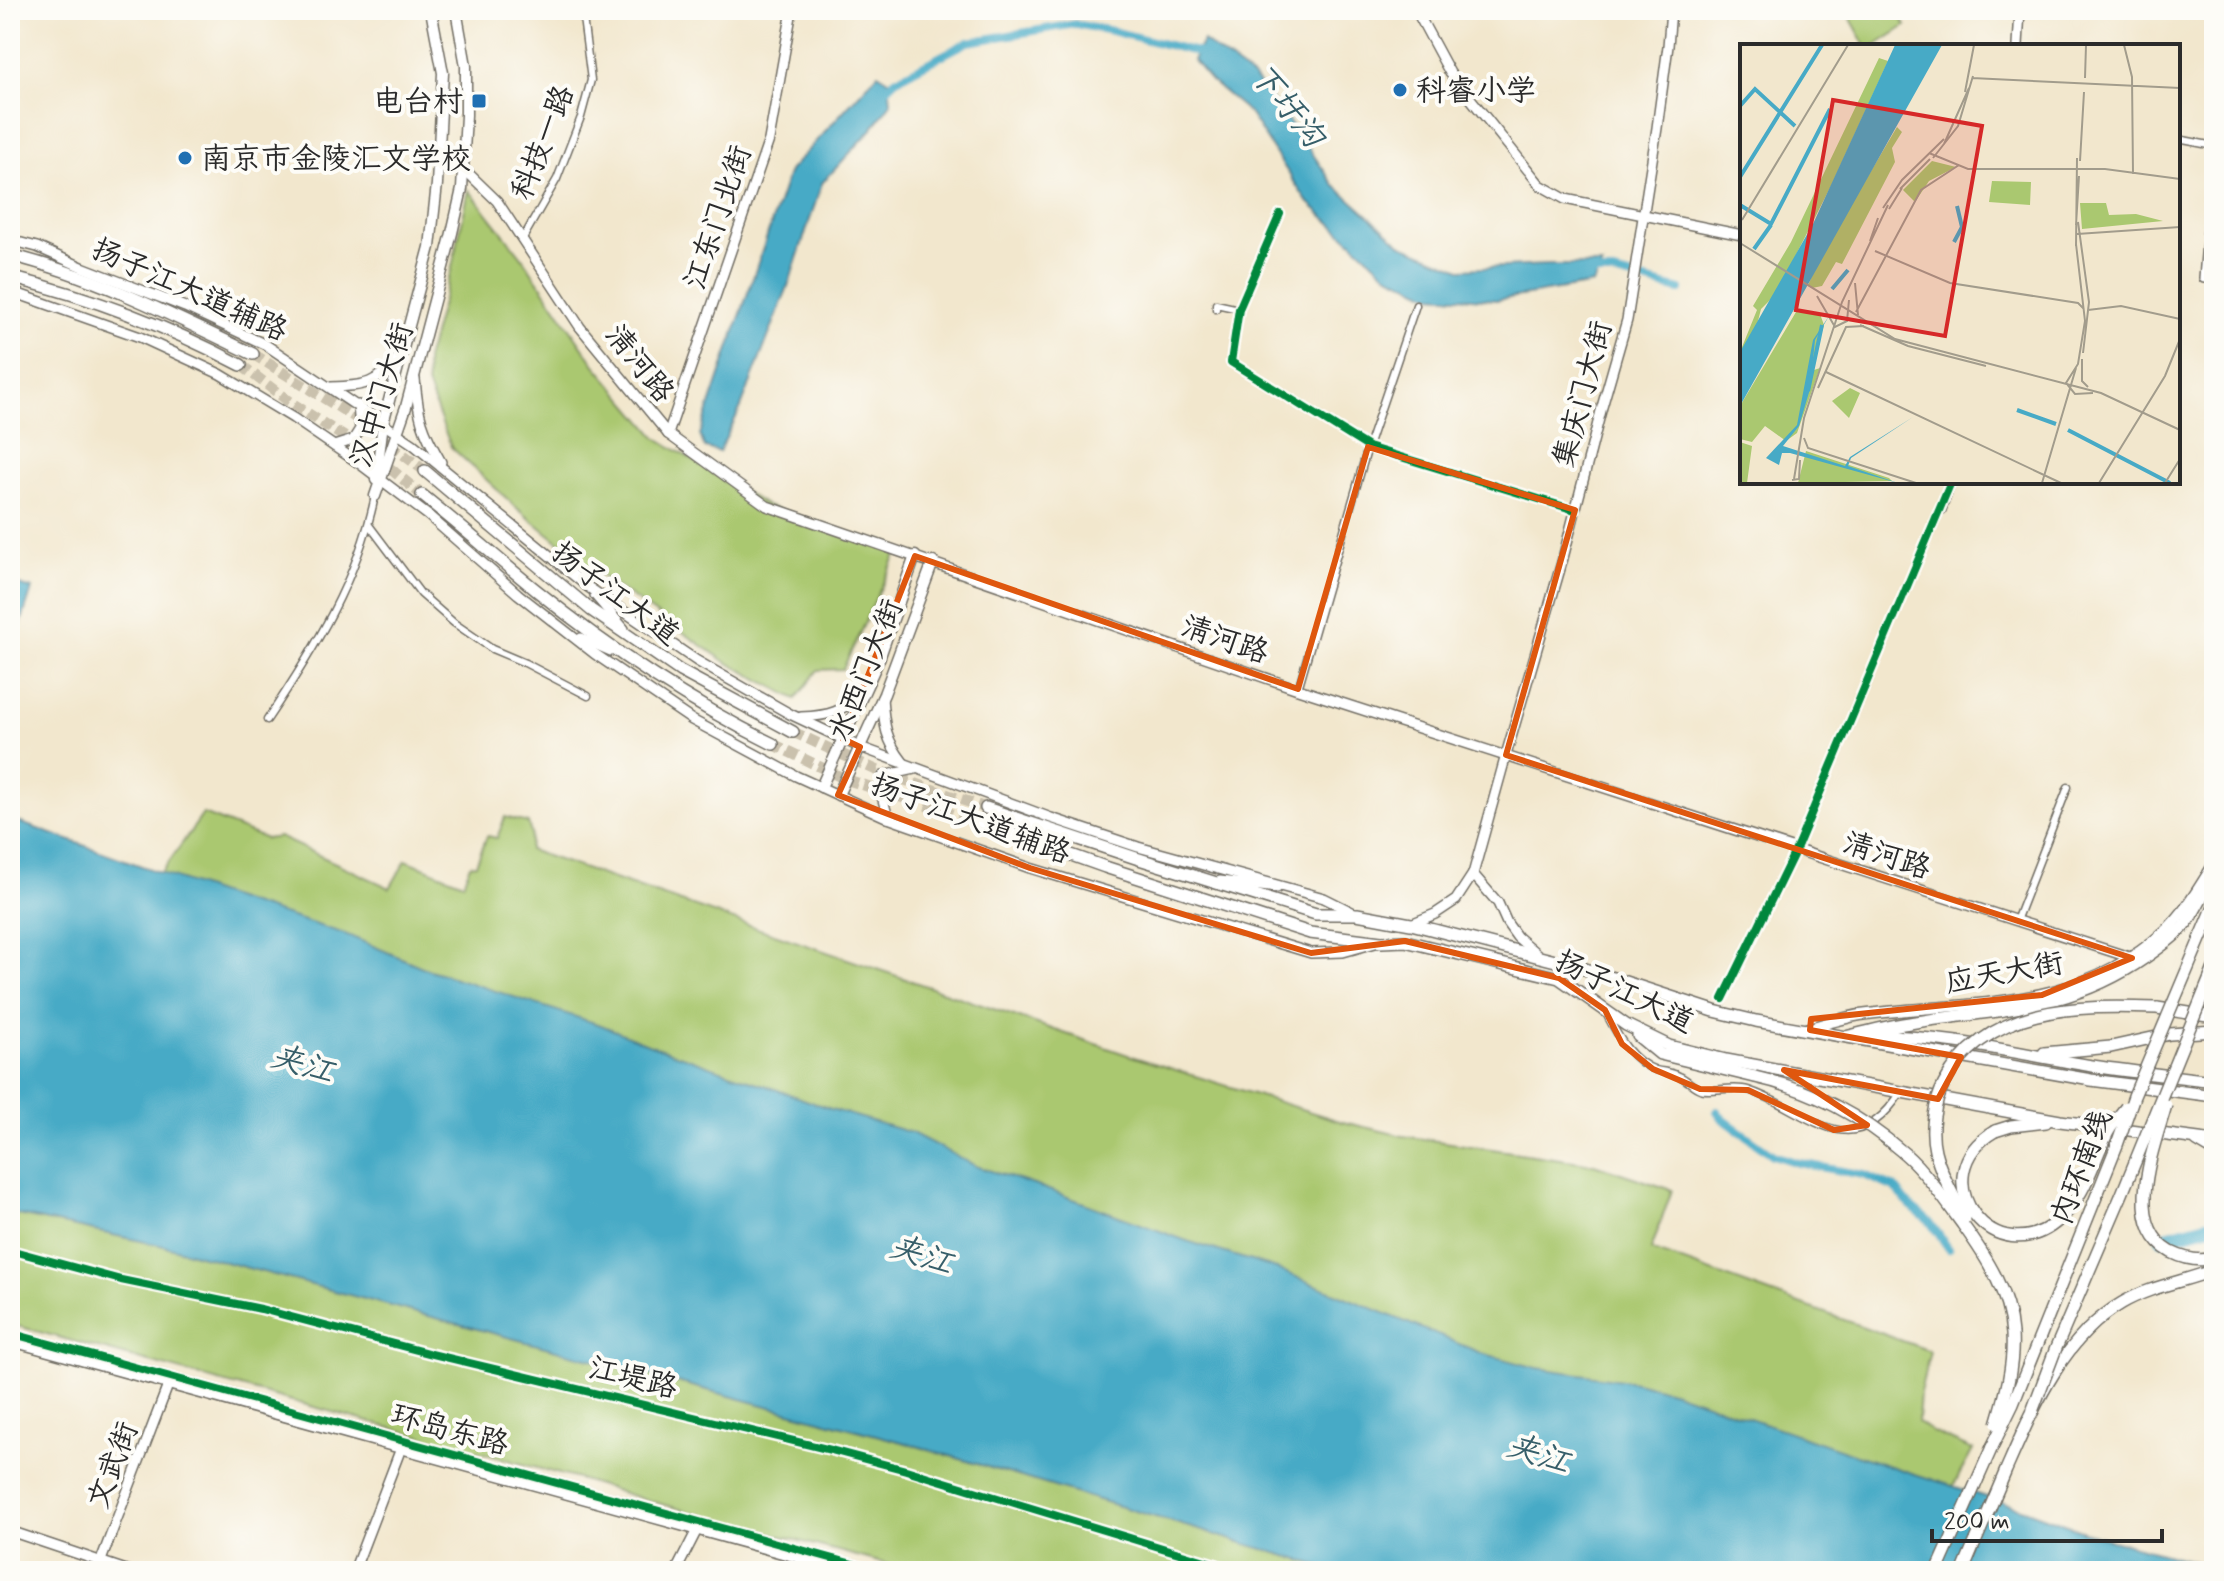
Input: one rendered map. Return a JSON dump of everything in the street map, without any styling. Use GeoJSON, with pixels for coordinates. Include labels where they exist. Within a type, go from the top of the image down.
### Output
{"type":"FeatureCollection","features":[{"type":"Feature","properties":{"kind":"highway"},"geometry":{"type":"LineString","coordinates":[[10,255],[137,299],[253,354]]}},
{"type":"Feature","properties":{"kind":"highway"},"geometry":{"type":"LineString","coordinates":[[10,277],[118,309],[190,338],[241,365]]}},
{"type":"Feature","properties":{"kind":"highway","name":"扬子江大道"},"geometry":{"type":"LineString","coordinates":[[425,471],[591,610],[692,678],[793,732]]}},
{"type":"Feature","properties":{"kind":"highway","name":"扬子江大道"},"geometry":{"type":"LineString","coordinates":[[422,495],[536,589],[659,680],[773,744]]}},
{"type":"Feature","properties":{"kind":"highway","name":"扬子江大道"},"geometry":{"type":"LineString","coordinates":[[986,808],[1316,914],[1357,914],[1411,924],[1579,967],[1714,1011],[2091,1080],[2214,1096]]}},
{"type":"Feature","properties":{"kind":"highway","name":"扬子江大道"},"geometry":{"type":"LineString","coordinates":[[981,823],[1105,867],[1310,933],[1381,942],[1405,941],[1559,978],[1626,1025],[1669,1046],[1726,1060],[2060,1121],[2214,1141]]}},
{"type":"Feature","properties":{"kind":"highway"},"geometry":{"type":"LineString","coordinates":[[1845,1037],[1902,1024],[1968,1017],[2058,1000],[2100,985],[2165,943],[2185,925],[2214,873]]}},
{"type":"Feature","properties":{"kind":"highway","name":"内环南线"},"geometry":{"type":"LineString","coordinates":[[1992,1447],[2013,1404],[2134,1096],[2214,906]]}},
{"type":"Feature","properties":{"kind":"highway","name":"内环南线"},"geometry":{"type":"LineString","coordinates":[[2033,1409],[2214,968]]}},
{"type":"Feature","properties":{"kind":"highway"},"geometry":{"type":"LineString","coordinates":[[1937,1571],[1992,1447],[2013,1360],[2012,1331],[2005,1296],[1949,1189],[1935,1150],[1934,1115],[1950,1071],[1982,1038],[2024,1019],[2077,1008],[2157,1008],[2214,1017]]}},
{"type":"Feature","properties":{"kind":"highway"},"geometry":{"type":"LineString","coordinates":[[1626,1025],[1660,1054],[1806,1091],[1839,1107],[1907,1156],[1983,1253]]}},
{"type":"Feature","properties":{"kind":"highway"},"geometry":{"type":"LineString","coordinates":[[2025,1054],[2111,1047],[2170,1034],[2212,1030]]}},
{"type":"Feature","properties":{"kind":"highway","name":"扬子江大道"},"geometry":{"type":"LineString","coordinates":[[1845,1037],[1903,1036],[1945,1041],[2094,1066],[2214,1081]]}},
{"type":"Feature","properties":{"kind":"highway"},"geometry":{"type":"LineString","coordinates":[[2177,1062],[2150,1160],[2145,1183],[2145,1209],[2153,1233],[2164,1248],[2187,1259],[2214,1258]]}},
{"type":"Feature","properties":{"kind":"highway"},"geometry":{"type":"LineString","coordinates":[[2060,1121],[2011,1126],[1995,1131],[1976,1145],[1966,1162],[1962,1185],[1973,1213],[1985,1227],[2014,1238],[2031,1236],[2052,1226],[2080,1195],[2109,1131],[2134,1096]]}},
{"type":"Feature","properties":{"kind":"highway"},"geometry":{"type":"LineString","coordinates":[[2193,1139],[2214,1151]]}},
{"type":"Feature","properties":{"kind":"highway"},"geometry":{"type":"LineString","coordinates":[[1963,1571],[2033,1409],[2077,1341],[2094,1323],[2121,1303],[2172,1282],[2211,1273]]}},
{"type":"Feature","properties":{"kind":"main road","name":"汉中门大街"},"geometry":{"type":"LineString","coordinates":[[375,496],[383,423],[430,247],[443,73],[431,10]]}},
{"type":"Feature","properties":{"kind":"main road","name":"汉中门大街"},"geometry":{"type":"LineString","coordinates":[[379,478],[398,433],[415,373],[452,233],[464,169],[466,66],[456,10]]}},
{"type":"Feature","properties":{"kind":"main road","name":"江东门北街"},"geometry":{"type":"LineString","coordinates":[[668,434],[769,140],[792,10]]}},
{"type":"Feature","properties":{"kind":"main road"},"geometry":{"type":"LineString","coordinates":[[1416,10],[1450,73],[1540,185],[1565,199],[1740,235]]}},
{"type":"Feature","properties":{"kind":"main road","name":"集庆门大街"},"geometry":{"type":"LineString","coordinates":[[1473,874],[1627,320],[1671,10]]}},
{"type":"Feature","properties":{"kind":"main road"},"geometry":{"type":"LineString","coordinates":[[2018,44],[2020,10]]}},
{"type":"Feature","properties":{"kind":"main road"},"geometry":{"type":"LineString","coordinates":[[2204,278],[2214,158]]}},
{"type":"Feature","properties":{"kind":"main road"},"geometry":{"type":"LineString","coordinates":[[438,167],[464,169]]}},
{"type":"Feature","properties":{"kind":"main road","name":"清河路"},"geometry":{"type":"LineString","coordinates":[[464,169],[497,201],[580,327],[668,434],[767,506],[1298,689],[2016,921],[2133,962]]}},
{"type":"Feature","properties":{"kind":"main road","name":"扬子江大道辅路"},"geometry":{"type":"LineString","coordinates":[[10,240],[37,247],[185,307],[266,345],[398,433],[588,587],[697,661],[797,717],[910,767],[1051,818],[1138,847],[1324,898],[1357,914]]}},
{"type":"Feature","properties":{"kind":"main road","name":"扬子江大道辅路"},"geometry":{"type":"LineString","coordinates":[[10,291],[140,337],[220,374],[293,418],[429,516],[518,594],[595,654],[692,720],[821,787],[888,818],[1030,868],[1311,953],[1343,952],[1381,942]]}},
{"type":"Feature","properties":{"kind":"main road"},"geometry":{"type":"LineString","coordinates":[[331,387],[362,386],[388,371],[403,350]]}},
{"type":"Feature","properties":{"kind":"main road"},"geometry":{"type":"LineString","coordinates":[[415,373],[418,411],[428,440],[445,469]]}},
{"type":"Feature","properties":{"kind":"main road"},"geometry":{"type":"LineString","coordinates":[[334,446],[353,440],[360,429],[358,405]]}},
{"type":"Feature","properties":{"kind":"main road"},"geometry":{"type":"LineString","coordinates":[[1941,510],[1950,484]]}},
{"type":"Feature","properties":{"kind":"main road","name":"水西门大街"},"geometry":{"type":"LineString","coordinates":[[821,787],[879,659],[915,556]]}},
{"type":"Feature","properties":{"kind":"main road","name":"水西门大街"},"geometry":{"type":"LineString","coordinates":[[838,795],[882,698],[933,562]]}},
{"type":"Feature","properties":{"kind":"main road"},"geometry":{"type":"LineString","coordinates":[[588,587],[635,640]]}},
{"type":"Feature","properties":{"kind":"main road"},"geometry":{"type":"LineString","coordinates":[[567,632],[628,658]]}},
{"type":"Feature","properties":{"kind":"main road"},"geometry":{"type":"LineString","coordinates":[[797,717],[823,716],[848,706],[865,689]]}},
{"type":"Feature","properties":{"kind":"main road"},"geometry":{"type":"LineString","coordinates":[[882,698],[884,728],[895,752],[910,767],[883,776],[880,789],[888,818]]}},
{"type":"Feature","properties":{"kind":"main road","name":"应天大街"},"geometry":{"type":"LineString","coordinates":[[1804,1029],[1857,1015],[1964,1007],[2042,995],[2133,962],[2181,913],[2214,864]]}},
{"type":"Feature","properties":{"kind":"main road"},"geometry":{"type":"LineString","coordinates":[[1411,924],[1435,914],[1456,900],[1473,874],[1498,903],[1517,937],[1541,958]]}},
{"type":"Feature","properties":{"kind":"main road"},"geometry":{"type":"LineString","coordinates":[[1206,880],[1292,889]]}},
{"type":"Feature","properties":{"kind":"main road","name":"环岛东路"},"geometry":{"type":"LineString","coordinates":[[10,1333],[402,1445],[878,1571]]}},
{"type":"Feature","properties":{"kind":"main road","name":"环岛东路"},"geometry":{"type":"LineString","coordinates":[[10,1341],[170,1381]]}},
{"type":"Feature","properties":{"kind":"main road","name":"文武街"},"geometry":{"type":"LineString","coordinates":[[99,1566],[170,1381]]}},
{"type":"Feature","properties":{"kind":"main road"},"geometry":{"type":"LineString","coordinates":[[354,1571],[402,1445]]}},
{"type":"Feature","properties":{"kind":"main road"},"geometry":{"type":"LineString","coordinates":[[676,1571],[699,1526]]}},
{"type":"Feature","properties":{"kind":"main road","name":"环岛东路"},"geometry":{"type":"LineString","coordinates":[[699,1526],[846,1571]]}},
{"type":"Feature","properties":{"kind":"main road"},"geometry":{"type":"LineString","coordinates":[[10,1531],[99,1566],[129,1571]]}},
{"type":"Feature","properties":{"kind":"street","name":"科技一路"},"geometry":{"type":"LineString","coordinates":[[522,240],[557,179],[581,117],[591,80],[582,10]]}},
{"type":"Feature","properties":{"kind":"street"},"geometry":{"type":"LineString","coordinates":[[2180,139],[2214,146]]}},
{"type":"Feature","properties":{"kind":"street"},"geometry":{"type":"LineString","coordinates":[[1280,214],[1239,309],[1231,362],[1368,447],[1575,510]]}},
{"type":"Feature","properties":{"kind":"street"},"geometry":{"type":"LineString","coordinates":[[1216,309],[1216,304],[1239,309]]}},
{"type":"Feature","properties":{"kind":"street"},"geometry":{"type":"LineString","coordinates":[[1298,689],[1368,447],[1416,305]]}},
{"type":"Feature","properties":{"kind":"street"},"geometry":{"type":"LineString","coordinates":[[267,720],[307,661],[337,604],[359,554],[375,496]]}},
{"type":"Feature","properties":{"kind":"street"},"geometry":{"type":"LineString","coordinates":[[1723,999],[1798,845],[1941,510]]}},
{"type":"Feature","properties":{"kind":"street"},"geometry":{"type":"LineString","coordinates":[[369,525],[421,594],[454,623],[492,649],[588,696]]}},
{"type":"Feature","properties":{"kind":"street"},"geometry":{"type":"LineString","coordinates":[[2016,921],[2068,787]]}},
{"type":"Feature","properties":{"kind":"street"},"geometry":{"type":"LineString","coordinates":[[1605,1010],[1622,1044],[1653,1069],[1677,1074],[1700,1089],[1730,1087],[1748,1090],[1834,1130],[1850,1131],[1874,1122],[1890,1110],[1901,1092]]}},
{"type":"Feature","properties":{"kind":"highlighted area"},"geometry":{"type":"Polygon","coordinates":[[[1368,447],[1575,510],[1506,755],[2132,958],[2042,995],[1811,1019],[1810,1030],[1961,1057],[1938,1099],[1784,1070],[1867,1125],[1834,1130],[1748,1090],[1700,1089],[1653,1069],[1622,1044],[1605,1010],[1559,978],[1405,941],[1311,953],[1030,868],[838,795],[860,747],[843,739],[915,556],[1298,689],[1368,447]]]}},
{"type":"Feature","properties":{"kind":"green space"},"geometry":{"type":"Polygon","coordinates":[[[1846,10],[1898,10],[1906,26],[1878,44],[1865,44],[1846,10]]]}},
{"type":"Feature","properties":{"kind":"green space"},"geometry":{"type":"Polygon","coordinates":[[[469,190],[521,256],[595,365],[657,438],[767,506],[898,551],[843,669],[818,670],[796,699],[726,662],[598,574],[518,509],[451,447],[427,384],[426,360],[452,267],[469,190]]]}},
{"type":"Feature","properties":{"kind":"green space"},"geometry":{"type":"Polygon","coordinates":[[[203,814],[266,839],[279,837],[390,888],[406,860],[463,883],[470,865],[476,864],[487,836],[497,838],[505,817],[528,823],[531,834],[529,850],[1131,1056],[1343,1122],[1403,1136],[1594,1164],[1672,1190],[1651,1250],[1930,1351],[1920,1392],[1918,1422],[1932,1432],[1973,1450],[1946,1499],[1649,1420],[159,876],[203,814]]]}},
{"type":"Feature","properties":{"kind":"green space"},"geometry":{"type":"Polygon","coordinates":[[[10,1213],[169,1247],[910,1444],[1337,1571],[913,1571],[646,1500],[10,1324],[10,1213]]]}},
{"type":"Feature","properties":{"kind":"water"},"geometry":{"type":"Polygon","coordinates":[[[1203,41],[1253,77],[1299,134],[1334,185],[1402,245],[1461,269],[1602,265],[1593,284],[1497,300],[1431,295],[1387,274],[1306,200],[1249,113],[1211,81],[1193,60],[1203,41]]]}},
{"type":"Feature","properties":{"kind":"water"},"geometry":{"type":"Polygon","coordinates":[[[878,73],[889,80],[891,103],[872,129],[822,183],[787,289],[741,407],[719,452],[705,448],[700,435],[789,171],[878,73]]]}},
{"type":"Feature","properties":{"kind":"water"},"geometry":{"type":"Polygon","coordinates":[[[10,582],[32,589],[10,657],[10,582]]]}},
{"type":"Feature","properties":{"kind":"water","name":"夹江"},"geometry":{"type":"Polygon","coordinates":[[[10,819],[220,894],[345,934],[427,969],[601,1025],[831,1109],[912,1133],[976,1166],[1187,1241],[1277,1269],[1481,1353],[1537,1368],[1636,1382],[1675,1392],[2097,1536],[2214,1567],[2214,1571],[1337,1571],[910,1444],[169,1247],[10,1213],[10,819]]]}},
{"type":"Feature","properties":{"kind":"waterway","name":"下圩沟"},"geometry":{"type":"LineString","coordinates":[[882,94],[895,80],[968,42],[1075,24],[1208,55]]}},
{"type":"Feature","properties":{"kind":"waterway","name":"下圩沟"},"geometry":{"type":"LineString","coordinates":[[1591,273],[1613,273],[1680,290]]}},
{"type":"Feature","properties":{"kind":"waterway"},"geometry":{"type":"LineString","coordinates":[[1717,1111],[1723,1119],[1773,1155],[1864,1175],[1895,1188],[1910,1206],[1930,1222],[1949,1249]]}},
{"type":"Feature","properties":{"kind":"waterway"},"geometry":{"type":"LineString","coordinates":[[2162,1238],[2214,1224]]}},
{"type":"Feature","properties":{"kind":"tunnel"},"geometry":{"type":"LineString","coordinates":[[253,354],[353,416],[425,471]]}},
{"type":"Feature","properties":{"kind":"tunnel"},"geometry":{"type":"LineString","coordinates":[[241,365],[287,400],[380,460],[422,495]]}},
{"type":"Feature","properties":{"kind":"tunnel"},"geometry":{"type":"LineString","coordinates":[[793,732],[876,770],[986,808]]}},
{"type":"Feature","properties":{"kind":"tunnel"},"geometry":{"type":"LineString","coordinates":[[773,744],[845,779],[981,823]]}},
{"type":"Feature","properties":{"kind":"cycle path"},"geometry":{"type":"LineString","coordinates":[[1280,214],[1239,309],[1231,362],[1368,447],[1575,510]]}},
{"type":"Feature","properties":{"kind":"cycle path"},"geometry":{"type":"LineString","coordinates":[[1723,999],[1798,845],[1950,484]]}},
{"type":"Feature","properties":{"kind":"cycle path","name":"江堤路"},"geometry":{"type":"LineString","coordinates":[[10,1250],[121,1280],[261,1309],[428,1353],[831,1450],[1238,1571]]}},
{"type":"Feature","properties":{"kind":"cycle path"},"geometry":{"type":"LineString","coordinates":[[10,1333],[878,1571]]}},
{"type":"Feature","properties":{"kind":"place","name":"科睿小学"},"geometry":{"type":"Point","coordinates":[1400,90]}},
{"type":"Feature","properties":{"kind":"place","name":"电台村"},"geometry":{"type":"Point","coordinates":[479,101]}},
{"type":"Feature","properties":{"kind":"place","name":"南京市金陵汇文学校"},"geometry":{"type":"Point","coordinates":[185,158]}}]}
